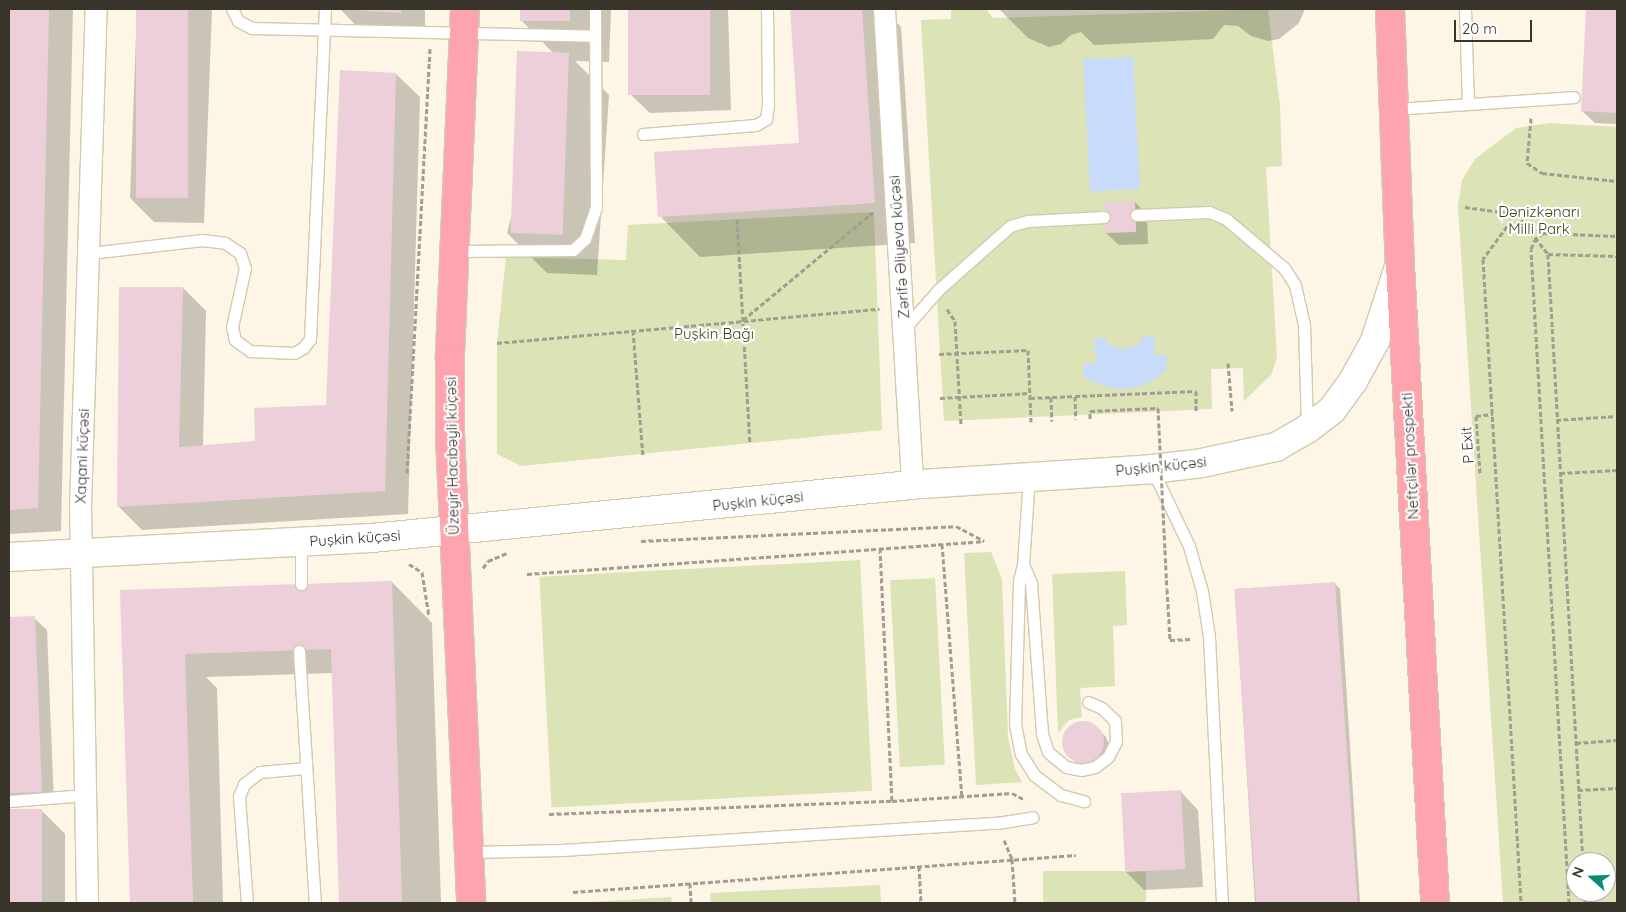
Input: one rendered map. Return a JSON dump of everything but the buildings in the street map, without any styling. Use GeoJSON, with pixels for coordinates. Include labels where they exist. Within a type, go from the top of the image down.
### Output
{"type":"FeatureCollection","features":[{"type":"Feature","properties":{"kind":"highway","name":"Neftçilər prospekti"},"geometry":{"type":"LineString","coordinates":[[1390,9],[1400,264],[1435,903]]}},
{"type":"Feature","properties":{"kind":"highway","name":"Üzeyir Hacıbəyli küçəsi"},"geometry":{"type":"LineString","coordinates":[[464,21],[450,359],[453,530],[472,903]]}},
{"type":"Feature","properties":{"kind":"main road","name":"Puşkin küçəsi"},"geometry":{"type":"LineString","coordinates":[[9,557],[301,541],[453,530],[912,485],[1152,469],[1202,463],[1276,447],[1308,429],[1332,410],[1353,381],[1375,341],[1400,264]]}},
{"type":"Feature","properties":{"kind":"street","name":"Xaqani küçəsi"},"geometry":{"type":"LineString","coordinates":[[87,903],[80,553],[96,9]]}},
{"type":"Feature","properties":{"kind":"street","name":"Zərifə Əliyeva küçəsi"},"geometry":{"type":"LineString","coordinates":[[884,9],[912,485]]}},
{"type":"Feature","properties":{"kind":"lane"},"geometry":{"type":"LineString","coordinates":[[232,9],[238,21],[252,28],[324,28],[431,32],[464,21],[595,36]]}},
{"type":"Feature","properties":{"kind":"lane"},"geometry":{"type":"LineString","coordinates":[[90,254],[202,240],[225,242],[240,254],[245,268],[232,327],[236,340],[250,351],[294,353],[303,348],[310,339],[324,9]]}},
{"type":"Feature","properties":{"kind":"lane"},"geometry":{"type":"LineString","coordinates":[[455,251],[573,250],[585,239],[596,207],[595,9]]}},
{"type":"Feature","properties":{"kind":"lane"},"geometry":{"type":"LineString","coordinates":[[643,134],[756,124],[766,118],[767,9]]}},
{"type":"Feature","properties":{"kind":"lane"},"geometry":{"type":"LineString","coordinates":[[1465,9],[1468,104]]}},
{"type":"Feature","properties":{"kind":"lane"},"geometry":{"type":"LineString","coordinates":[[1394,109],[1574,98]]}},
{"type":"Feature","properties":{"kind":"lane"},"geometry":{"type":"LineString","coordinates":[[1136,215],[1209,212],[1226,219],[1284,268],[1295,285],[1304,325],[1308,429]]}},
{"type":"Feature","properties":{"kind":"lane"},"geometry":{"type":"LineString","coordinates":[[904,329],[938,290],[1010,226],[1028,221],[1104,217]]}},
{"type":"Feature","properties":{"kind":"lane"},"geometry":{"type":"LineString","coordinates":[[1152,469],[1189,546],[1202,591],[1209,637],[1222,903]]}},
{"type":"Feature","properties":{"kind":"lane"},"geometry":{"type":"LineString","coordinates":[[1029,476],[1023,564],[1019,582],[1015,724],[1021,754],[1034,775],[1061,795],[1084,801]]}},
{"type":"Feature","properties":{"kind":"lane"},"geometry":{"type":"LineString","coordinates":[[301,541],[301,584]]}},
{"type":"Feature","properties":{"kind":"lane"},"geometry":{"type":"LineString","coordinates":[[1023,564],[1031,583],[1042,734],[1048,752],[1066,767],[1081,770],[1095,767],[1108,757],[1116,741],[1114,721],[1102,708],[1088,702]]}},
{"type":"Feature","properties":{"kind":"lane"},"geometry":{"type":"LineString","coordinates":[[299,650],[314,903]]}},
{"type":"Feature","properties":{"kind":"lane"},"geometry":{"type":"LineString","coordinates":[[247,903],[239,796],[244,784],[260,772],[306,768]]}},
{"type":"Feature","properties":{"kind":"lane"},"geometry":{"type":"LineString","coordinates":[[9,801],[86,795]]}},
{"type":"Feature","properties":{"kind":"lane"},"geometry":{"type":"LineString","coordinates":[[469,852],[562,850],[997,823],[1033,817]]}},
{"type":"Feature","properties":{"kind":"path"},"geometry":{"type":"LineString","coordinates":[[407,473],[431,32]]}},
{"type":"Feature","properties":{"kind":"path"},"geometry":{"type":"LineString","coordinates":[[1532,101],[1526,164],[1542,173],[1617,181]]}},
{"type":"Feature","properties":{"kind":"path"},"geometry":{"type":"LineString","coordinates":[[1465,207],[1516,214],[1548,254],[1556,420],[1582,852]]}},
{"type":"Feature","properties":{"kind":"path"},"geometry":{"type":"LineString","coordinates":[[743,321],[875,211]]}},
{"type":"Feature","properties":{"kind":"path"},"geometry":{"type":"LineString","coordinates":[[1516,214],[1483,259],[1521,903]]}},
{"type":"Feature","properties":{"kind":"path"},"geometry":{"type":"LineString","coordinates":[[737,219],[750,444]]}},
{"type":"Feature","properties":{"kind":"path"},"geometry":{"type":"LineString","coordinates":[[1569,903],[1530,265],[1531,249],[1536,239],[1543,233],[1617,236]]}},
{"type":"Feature","properties":{"kind":"path"},"geometry":{"type":"LineString","coordinates":[[1548,254],[1617,256]]}},
{"type":"Feature","properties":{"kind":"path"},"geometry":{"type":"LineString","coordinates":[[944,304],[954,318],[960,425]]}},
{"type":"Feature","properties":{"kind":"path"},"geometry":{"type":"LineString","coordinates":[[497,343],[880,309]]}},
{"type":"Feature","properties":{"kind":"path"},"geometry":{"type":"LineString","coordinates":[[633,330],[643,456]]}},
{"type":"Feature","properties":{"kind":"path"},"geometry":{"type":"LineString","coordinates":[[939,354],[1028,350],[1031,422]]}},
{"type":"Feature","properties":{"kind":"path"},"geometry":{"type":"LineString","coordinates":[[1228,363],[1232,411]]}},
{"type":"Feature","properties":{"kind":"path"},"geometry":{"type":"LineString","coordinates":[[1030,398],[1196,391],[1196,413]]}},
{"type":"Feature","properties":{"kind":"path"},"geometry":{"type":"LineString","coordinates":[[940,398],[1030,393]]}},
{"type":"Feature","properties":{"kind":"path"},"geometry":{"type":"LineString","coordinates":[[1075,396],[1076,419]]}},
{"type":"Feature","properties":{"kind":"path"},"geometry":{"type":"LineString","coordinates":[[1052,397],[1052,420]]}},
{"type":"Feature","properties":{"kind":"path"},"geometry":{"type":"LineString","coordinates":[[1090,418],[1090,411],[1158,408],[1170,640],[1209,637]]}},
{"type":"Feature","properties":{"kind":"path","name":"P Exit"},"geometry":{"type":"LineString","coordinates":[[1480,473],[1476,416],[1493,414]]}},
{"type":"Feature","properties":{"kind":"path"},"geometry":{"type":"LineString","coordinates":[[1556,420],[1617,416]]}},
{"type":"Feature","properties":{"kind":"path"},"geometry":{"type":"LineString","coordinates":[[1560,473],[1617,470]]}},
{"type":"Feature","properties":{"kind":"path"},"geometry":{"type":"LineString","coordinates":[[527,574],[984,541],[956,526],[632,541]]}},
{"type":"Feature","properties":{"kind":"path"},"geometry":{"type":"LineString","coordinates":[[942,544],[962,797]]}},
{"type":"Feature","properties":{"kind":"path"},"geometry":{"type":"LineString","coordinates":[[880,548],[892,801]]}},
{"type":"Feature","properties":{"kind":"path"},"geometry":{"type":"LineString","coordinates":[[477,575],[488,561],[516,550]]}},
{"type":"Feature","properties":{"kind":"path"},"geometry":{"type":"LineString","coordinates":[[1576,743],[1617,740]]}},
{"type":"Feature","properties":{"kind":"path"},"geometry":{"type":"LineString","coordinates":[[1578,790],[1617,788]]}},
{"type":"Feature","properties":{"kind":"path"},"geometry":{"type":"LineString","coordinates":[[549,814],[892,801],[1017,794],[1024,799],[1033,817]]}},
{"type":"Feature","properties":{"kind":"path"},"geometry":{"type":"LineString","coordinates":[[997,823],[1012,859],[1014,903]]}},
{"type":"Feature","properties":{"kind":"path"},"geometry":{"type":"LineString","coordinates":[[574,892],[1076,854]]}},
{"type":"Feature","properties":{"kind":"path"},"geometry":{"type":"LineString","coordinates":[[919,866],[921,903]]}},
{"type":"Feature","properties":{"kind":"path"},"geometry":{"type":"LineString","coordinates":[[690,883],[691,903]]}},
{"type":"Feature","properties":{"kind":"green space"},"geometry":{"type":"Polygon","coordinates":[[[951,9],[986,9],[993,18],[1268,9],[1280,106],[1282,166],[1266,167],[1277,358],[1271,375],[1244,401],[1243,368],[1211,369],[1212,409],[944,421],[921,20],[951,19],[951,9]]]}},
{"type":"Feature","properties":{"kind":"green space","name":"Dənizkənarı Milli Park"},"geometry":{"type":"Polygon","coordinates":[[[1550,123],[1617,127],[1617,903],[1503,903],[1458,206],[1462,180],[1475,159],[1516,128],[1550,123]]]}},
{"type":"Feature","properties":{"kind":"green space","name":"Puşkin Bağı"},"geometry":{"type":"Polygon","coordinates":[[[874,212],[882,430],[521,466],[497,454],[497,343],[506,257],[626,260],[628,225],[874,212]]]}},
{"type":"Feature","properties":{"kind":"green space"},"geometry":{"type":"Polygon","coordinates":[[[991,552],[1002,579],[1008,737],[1015,769],[1022,782],[976,785],[964,553],[991,552]]]}},
{"type":"Feature","properties":{"kind":"green space"},"geometry":{"type":"Polygon","coordinates":[[[860,560],[872,791],[552,807],[539,577],[860,560]]]}},
{"type":"Feature","properties":{"kind":"green space"},"geometry":{"type":"Polygon","coordinates":[[[1125,571],[1127,625],[1113,626],[1115,686],[1080,688],[1082,717],[1069,720],[1058,733],[1052,574],[1125,571]]]}},
{"type":"Feature","properties":{"kind":"green space"},"geometry":{"type":"Polygon","coordinates":[[[935,578],[945,765],[900,767],[890,580],[935,578]]]}},
{"type":"Feature","properties":{"kind":"green space"},"geometry":{"type":"Polygon","coordinates":[[[1043,871],[1146,871],[1146,903],[1043,903],[1043,871]]]}},
{"type":"Feature","properties":{"kind":"green space"},"geometry":{"type":"Polygon","coordinates":[[[880,885],[881,903],[711,903],[710,893],[880,885]]]}},
{"type":"Feature","properties":{"kind":"green space"},"geometry":{"type":"Polygon","coordinates":[[[671,897],[672,903],[591,903],[591,902],[671,897]]]}},
{"type":"Feature","properties":{"kind":"water"},"geometry":{"type":"Polygon","coordinates":[[[1133,57],[1140,189],[1090,191],[1083,60],[1133,57]]]}},
{"type":"Feature","properties":{"kind":"water"},"geometry":{"type":"Polygon","coordinates":[[[1154,336],[1155,356],[1166,355],[1167,369],[1153,381],[1135,388],[1117,390],[1084,378],[1083,364],[1096,363],[1094,339],[1107,338],[1108,345],[1125,349],[1141,343],[1140,337],[1154,336]]]}}]}
